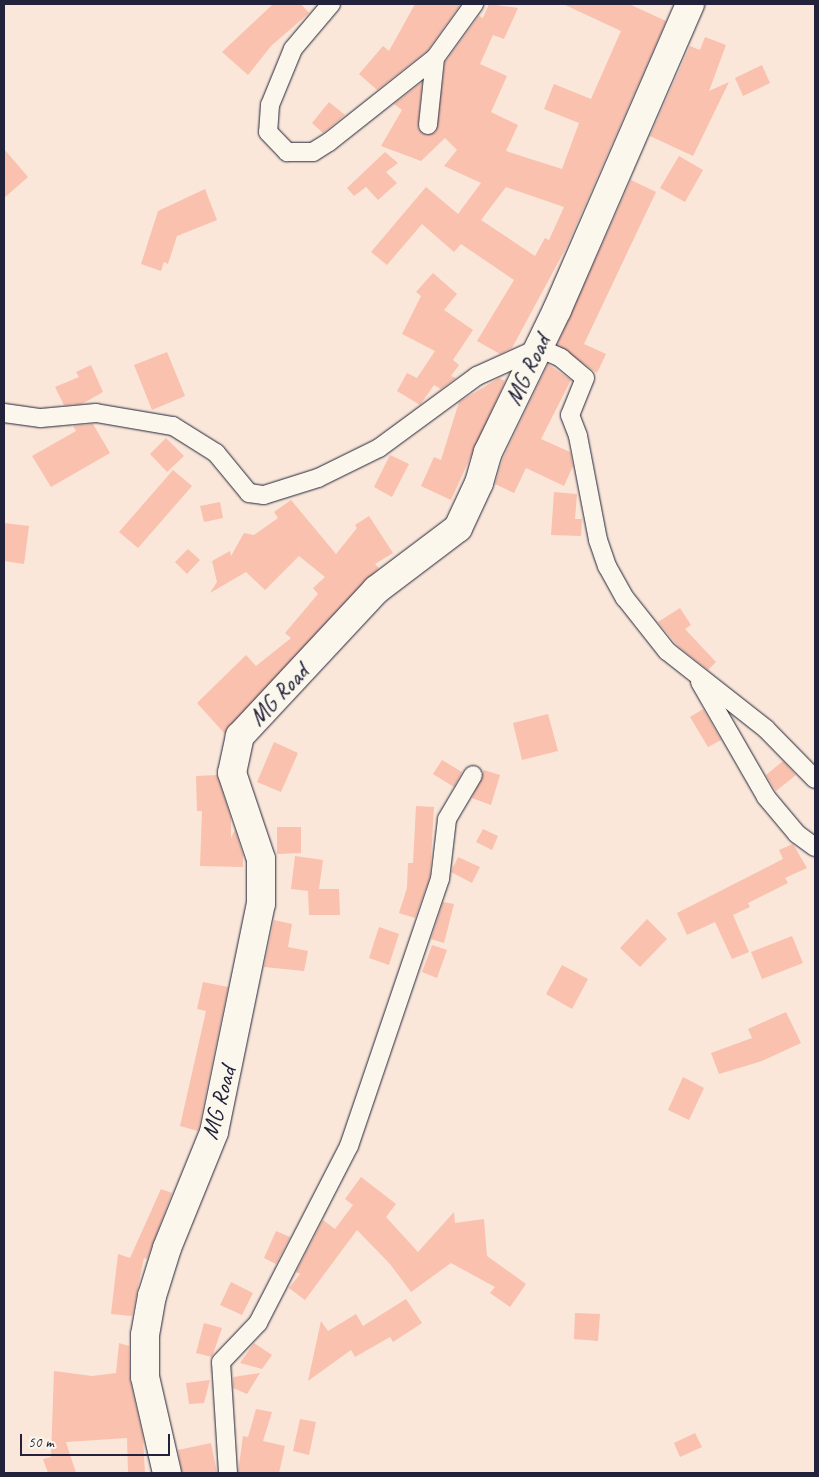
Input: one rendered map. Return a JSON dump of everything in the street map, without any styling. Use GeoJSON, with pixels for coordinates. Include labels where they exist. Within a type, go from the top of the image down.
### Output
{"type":"FeatureCollection","features":[{"type":"Feature","properties":{"kind":"main road","name":"MG Road"},"geometry":{"type":"LineString","coordinates":[[167,1473],[144,1377],[147,1325],[167,1248],[214,1132],[261,904],[261,859],[232,773],[233,756],[240,736],[258,713],[376,590],[458,528],[479,484],[488,452],[539,348],[690,4]]}},
{"type":"Feature","properties":{"kind":"street"},"geometry":{"type":"LineString","coordinates":[[331,4],[293,50],[270,105],[268,132],[287,152],[313,152],[329,142],[435,58],[474,4]]}},
{"type":"Feature","properties":{"kind":"street"},"geometry":{"type":"LineString","coordinates":[[428,125],[435,58]]}},
{"type":"Feature","properties":{"kind":"street"},"geometry":{"type":"LineString","coordinates":[[4,413],[41,418],[96,413],[173,426],[216,453],[249,493],[264,495],[318,478],[378,448],[477,376],[539,348],[560,358],[585,378],[570,415],[578,436],[589,506],[606,566],[625,598],[667,651],[766,729],[815,779]]}},
{"type":"Feature","properties":{"kind":"street"},"geometry":{"type":"LineString","coordinates":[[698,677],[766,797],[797,834],[815,847]]}},
{"type":"Feature","properties":{"kind":"street"},"geometry":{"type":"LineString","coordinates":[[228,1473],[221,1362],[258,1323],[349,1146],[440,879],[447,819],[473,775]]}},
{"type":"Feature","properties":{"kind":"building"},"geometry":{"type":"Polygon","coordinates":[[[273,4],[301,4],[309,13],[271,46],[248,75],[222,52],[273,4]]]}},
{"type":"Feature","properties":{"kind":"building"},"geometry":{"type":"Polygon","coordinates":[[[415,4],[460,5],[427,51],[377,90],[359,74],[383,46],[389,51],[415,4]]]}},
{"type":"Feature","properties":{"kind":"building"},"geometry":{"type":"Polygon","coordinates":[[[489,4],[518,8],[504,39],[493,35],[480,64],[507,76],[491,112],[518,125],[506,151],[562,169],[579,123],[544,109],[554,84],[591,99],[621,31],[563,4],[629,4],[666,21],[567,246],[512,348],[500,354],[477,341],[514,280],[461,244],[454,252],[422,224],[387,265],[371,252],[426,187],[458,214],[481,183],[444,166],[457,150],[445,138],[421,161],[381,146],[402,110],[394,104],[422,82],[418,129],[426,135],[436,132],[445,62],[479,16],[483,18],[489,4]],[[506,187],[481,220],[535,256],[545,238],[549,240],[564,207],[506,187]]]}},
{"type":"Feature","properties":{"kind":"building"},"geometry":{"type":"Polygon","coordinates":[[[705,37],[726,45],[709,91],[729,82],[693,156],[650,136],[690,46],[700,50],[705,37]]]}},
{"type":"Feature","properties":{"kind":"building"},"geometry":{"type":"Polygon","coordinates":[[[762,65],[770,83],[743,96],[735,78],[762,65]]]}},
{"type":"Feature","properties":{"kind":"building"},"geometry":{"type":"Polygon","coordinates":[[[329,102],[345,115],[323,133],[312,123],[329,102]]]}},
{"type":"Feature","properties":{"kind":"building"},"geometry":{"type":"Polygon","coordinates":[[[4,149],[28,177],[4,198],[4,149]]]}},
{"type":"Feature","properties":{"kind":"building"},"geometry":{"type":"Polygon","coordinates":[[[385,152],[398,163],[386,172],[397,183],[378,200],[366,187],[354,196],[347,188],[385,152]]]}},
{"type":"Feature","properties":{"kind":"building"},"geometry":{"type":"Polygon","coordinates":[[[679,156],[703,170],[685,202],[660,188],[679,156]]]}},
{"type":"Feature","properties":{"kind":"building"},"geometry":{"type":"Polygon","coordinates":[[[631,180],[656,192],[584,344],[606,354],[597,373],[557,345],[631,180]]]}},
{"type":"Feature","properties":{"kind":"building"},"geometry":{"type":"Polygon","coordinates":[[[205,189],[217,220],[177,236],[168,264],[164,262],[161,271],[141,264],[158,211],[205,189]]]}},
{"type":"Feature","properties":{"kind":"building"},"geometry":{"type":"Polygon","coordinates":[[[433,273],[457,294],[444,310],[473,330],[453,360],[459,365],[451,376],[456,378],[441,389],[434,385],[420,405],[397,391],[407,373],[417,378],[435,351],[402,334],[421,296],[416,292],[433,273]]]}},
{"type":"Feature","properties":{"kind":"building"},"geometry":{"type":"Polygon","coordinates":[[[167,352],[185,396],[152,410],[134,365],[167,352]]]}},
{"type":"Feature","properties":{"kind":"building"},"geometry":{"type":"Polygon","coordinates":[[[548,364],[571,380],[541,439],[570,452],[573,466],[564,486],[526,468],[514,493],[495,484],[503,458],[548,364]]]}},
{"type":"Feature","properties":{"kind":"building"},"geometry":{"type":"Polygon","coordinates":[[[91,365],[103,392],[82,404],[64,405],[55,387],[79,377],[76,372],[91,365]]]}},
{"type":"Feature","properties":{"kind":"building"},"geometry":{"type":"Polygon","coordinates":[[[499,378],[505,381],[451,500],[421,486],[434,457],[441,460],[459,402],[499,378]]]}},
{"type":"Feature","properties":{"kind":"building"},"geometry":{"type":"Polygon","coordinates":[[[93,424],[110,453],[51,487],[32,456],[76,431],[73,426],[93,424]]]}},
{"type":"Feature","properties":{"kind":"building"},"geometry":{"type":"Polygon","coordinates":[[[166,438],[184,456],[167,472],[150,454],[166,438]]]}},
{"type":"Feature","properties":{"kind":"building"},"geometry":{"type":"Polygon","coordinates":[[[390,455],[409,464],[392,497],[374,487],[390,455]]]}},
{"type":"Feature","properties":{"kind":"building"},"geometry":{"type":"Polygon","coordinates":[[[173,470],[192,486],[138,548],[119,532],[173,470]]]}},
{"type":"Feature","properties":{"kind":"building"},"geometry":{"type":"Polygon","coordinates":[[[554,492],[577,494],[575,519],[582,519],[581,536],[551,535],[554,492]]]}},
{"type":"Feature","properties":{"kind":"building"},"geometry":{"type":"Polygon","coordinates":[[[291,500],[336,554],[357,528],[355,525],[369,516],[393,553],[375,564],[379,568],[225,734],[197,703],[246,655],[256,666],[291,638],[285,633],[318,594],[313,588],[325,577],[299,556],[265,590],[246,572],[210,593],[217,582],[212,561],[230,551],[231,556],[244,533],[254,535],[278,518],[274,512],[291,500]]]}},
{"type":"Feature","properties":{"kind":"building"},"geometry":{"type":"Polygon","coordinates":[[[220,502],[223,518],[204,522],[200,506],[220,502]]]}},
{"type":"Feature","properties":{"kind":"building"},"geometry":{"type":"Polygon","coordinates":[[[4,523],[29,526],[24,564],[4,561],[4,523]]]}},
{"type":"Feature","properties":{"kind":"building"},"geometry":{"type":"Polygon","coordinates":[[[188,549],[200,560],[187,574],[175,562],[188,549]]]}},
{"type":"Feature","properties":{"kind":"building"},"geometry":{"type":"Polygon","coordinates":[[[680,608],[691,625],[685,629],[716,662],[708,670],[679,647],[658,622],[680,608]]]}},
{"type":"Feature","properties":{"kind":"building"},"geometry":{"type":"Polygon","coordinates":[[[703,709],[721,740],[708,747],[690,717],[703,709]]]}},
{"type":"Feature","properties":{"kind":"building"},"geometry":{"type":"Polygon","coordinates":[[[548,714],[558,751],[522,760],[513,723],[548,714]]]}},
{"type":"Feature","properties":{"kind":"building"},"geometry":{"type":"Polygon","coordinates":[[[274,742],[298,753],[281,792],[257,782],[274,742]]]}},
{"type":"Feature","properties":{"kind":"building"},"geometry":{"type":"Polygon","coordinates":[[[442,760],[462,772],[454,787],[433,774],[442,760]]]}},
{"type":"Feature","properties":{"kind":"building"},"geometry":{"type":"Polygon","coordinates":[[[783,761],[796,775],[776,791],[766,775],[783,761]]]}},
{"type":"Feature","properties":{"kind":"building"},"geometry":{"type":"Polygon","coordinates":[[[484,770],[500,775],[491,805],[472,798],[484,770]]]}},
{"type":"Feature","properties":{"kind":"building"},"geometry":{"type":"Polygon","coordinates":[[[217,775],[231,818],[231,838],[235,830],[243,855],[243,867],[200,866],[202,811],[197,811],[196,776],[217,775]]]}},
{"type":"Feature","properties":{"kind":"building"},"geometry":{"type":"Polygon","coordinates":[[[416,806],[434,807],[430,877],[415,918],[399,913],[407,888],[408,863],[413,863],[416,806]]]}},
{"type":"Feature","properties":{"kind":"building"},"geometry":{"type":"Polygon","coordinates":[[[277,827],[301,827],[301,853],[277,854],[277,827]]]}},
{"type":"Feature","properties":{"kind":"building"},"geometry":{"type":"Polygon","coordinates":[[[483,829],[498,836],[492,850],[476,842],[483,829]]]}},
{"type":"Feature","properties":{"kind":"building"},"geometry":{"type":"Polygon","coordinates":[[[793,844],[807,868],[785,878],[788,883],[748,903],[750,907],[733,915],[749,952],[732,959],[715,922],[687,935],[677,913],[783,859],[779,850],[793,844]]]}},
{"type":"Feature","properties":{"kind":"building"},"geometry":{"type":"Polygon","coordinates":[[[295,856],[323,860],[319,889],[339,889],[340,915],[309,915],[308,891],[291,889],[295,856]]]}},
{"type":"Feature","properties":{"kind":"building"},"geometry":{"type":"Polygon","coordinates":[[[458,857],[480,867],[472,883],[451,872],[458,857]]]}},
{"type":"Feature","properties":{"kind":"building"},"geometry":{"type":"Polygon","coordinates":[[[443,902],[454,904],[444,943],[431,939],[443,902]]]}},
{"type":"Feature","properties":{"kind":"building"},"geometry":{"type":"Polygon","coordinates":[[[647,919],[667,939],[640,967],[620,948],[647,919]]]}},
{"type":"Feature","properties":{"kind":"building"},"geometry":{"type":"Polygon","coordinates":[[[274,920],[292,924],[288,947],[308,951],[304,971],[264,967],[274,920]]]}},
{"type":"Feature","properties":{"kind":"building"},"geometry":{"type":"Polygon","coordinates":[[[379,927],[399,934],[389,965],[369,958],[379,927]]]}},
{"type":"Feature","properties":{"kind":"building"},"geometry":{"type":"Polygon","coordinates":[[[792,936],[803,963],[762,979],[751,952],[792,936]]]}},
{"type":"Feature","properties":{"kind":"building"},"geometry":{"type":"Polygon","coordinates":[[[432,945],[447,950],[437,978],[422,972],[432,945]]]}},
{"type":"Feature","properties":{"kind":"building"},"geometry":{"type":"Polygon","coordinates":[[[562,965],[588,979],[572,1009],[546,994],[562,965]]]}},
{"type":"Feature","properties":{"kind":"building"},"geometry":{"type":"Polygon","coordinates":[[[203,982],[228,987],[198,1131],[180,1126],[206,1011],[197,1009],[203,982]]]}},
{"type":"Feature","properties":{"kind":"building"},"geometry":{"type":"Polygon","coordinates":[[[786,1012],[801,1043],[762,1061],[719,1074],[711,1053],[752,1038],[748,1029],[786,1012]]]}},
{"type":"Feature","properties":{"kind":"building"},"geometry":{"type":"Polygon","coordinates":[[[683,1077],[704,1088],[689,1120],[668,1110],[683,1077]]]}},
{"type":"Feature","properties":{"kind":"building"},"geometry":{"type":"Polygon","coordinates":[[[361,1177],[396,1204],[386,1217],[418,1252],[454,1212],[455,1223],[484,1219],[487,1256],[526,1284],[510,1307],[490,1293],[495,1287],[451,1263],[411,1292],[390,1264],[357,1230],[305,1300],[289,1288],[300,1274],[296,1272],[323,1220],[335,1229],[353,1205],[345,1199],[361,1177]]]}},
{"type":"Feature","properties":{"kind":"building"},"geometry":{"type":"Polygon","coordinates":[[[161,1189],[172,1193],[147,1259],[144,1258],[132,1316],[111,1314],[118,1254],[130,1258],[161,1189]]]}},
{"type":"Feature","properties":{"kind":"building"},"geometry":{"type":"Polygon","coordinates":[[[276,1231],[290,1237],[276,1264],[264,1258],[276,1231]]]}},
{"type":"Feature","properties":{"kind":"building"},"geometry":{"type":"Polygon","coordinates":[[[231,1282],[253,1293],[242,1315],[220,1305],[231,1282]]]}},
{"type":"Feature","properties":{"kind":"building"},"geometry":{"type":"Polygon","coordinates":[[[406,1299],[422,1323],[393,1342],[390,1337],[355,1357],[351,1350],[308,1381],[321,1321],[328,1331],[356,1314],[363,1326],[406,1299]]]}},
{"type":"Feature","properties":{"kind":"building"},"geometry":{"type":"Polygon","coordinates":[[[575,1313],[600,1314],[598,1341],[574,1339],[575,1313]]]}},
{"type":"Feature","properties":{"kind":"building"},"geometry":{"type":"Polygon","coordinates":[[[204,1323],[222,1328],[212,1357],[196,1353],[204,1323]]]}},
{"type":"Feature","properties":{"kind":"building"},"geometry":{"type":"Polygon","coordinates":[[[119,1343],[129,1346],[130,1380],[143,1437],[145,1473],[128,1473],[127,1438],[66,1442],[76,1473],[48,1473],[43,1459],[51,1457],[54,1371],[92,1376],[116,1373],[119,1343]]]}},
{"type":"Feature","properties":{"kind":"building"},"geometry":{"type":"Polygon","coordinates":[[[254,1343],[272,1355],[262,1369],[240,1363],[254,1343]]]}},
{"type":"Feature","properties":{"kind":"building"},"geometry":{"type":"Polygon","coordinates":[[[260,1373],[247,1394],[233,1388],[233,1377],[260,1373]]]}},
{"type":"Feature","properties":{"kind":"building"},"geometry":{"type":"Polygon","coordinates":[[[210,1380],[204,1403],[189,1404],[186,1383],[210,1380]]]}},
{"type":"Feature","properties":{"kind":"building"},"geometry":{"type":"Polygon","coordinates":[[[256,1409],[272,1412],[263,1441],[285,1446],[279,1473],[238,1473],[243,1436],[248,1437],[256,1409]]]}},
{"type":"Feature","properties":{"kind":"building"},"geometry":{"type":"Polygon","coordinates":[[[300,1419],[316,1422],[309,1455],[293,1451],[300,1419]]]}},
{"type":"Feature","properties":{"kind":"building"},"geometry":{"type":"Polygon","coordinates":[[[695,1433],[702,1447],[680,1457],[674,1443],[695,1433]]]}},
{"type":"Feature","properties":{"kind":"building"},"geometry":{"type":"Polygon","coordinates":[[[211,1443],[217,1473],[182,1473],[178,1450],[211,1443]]]}}]}
